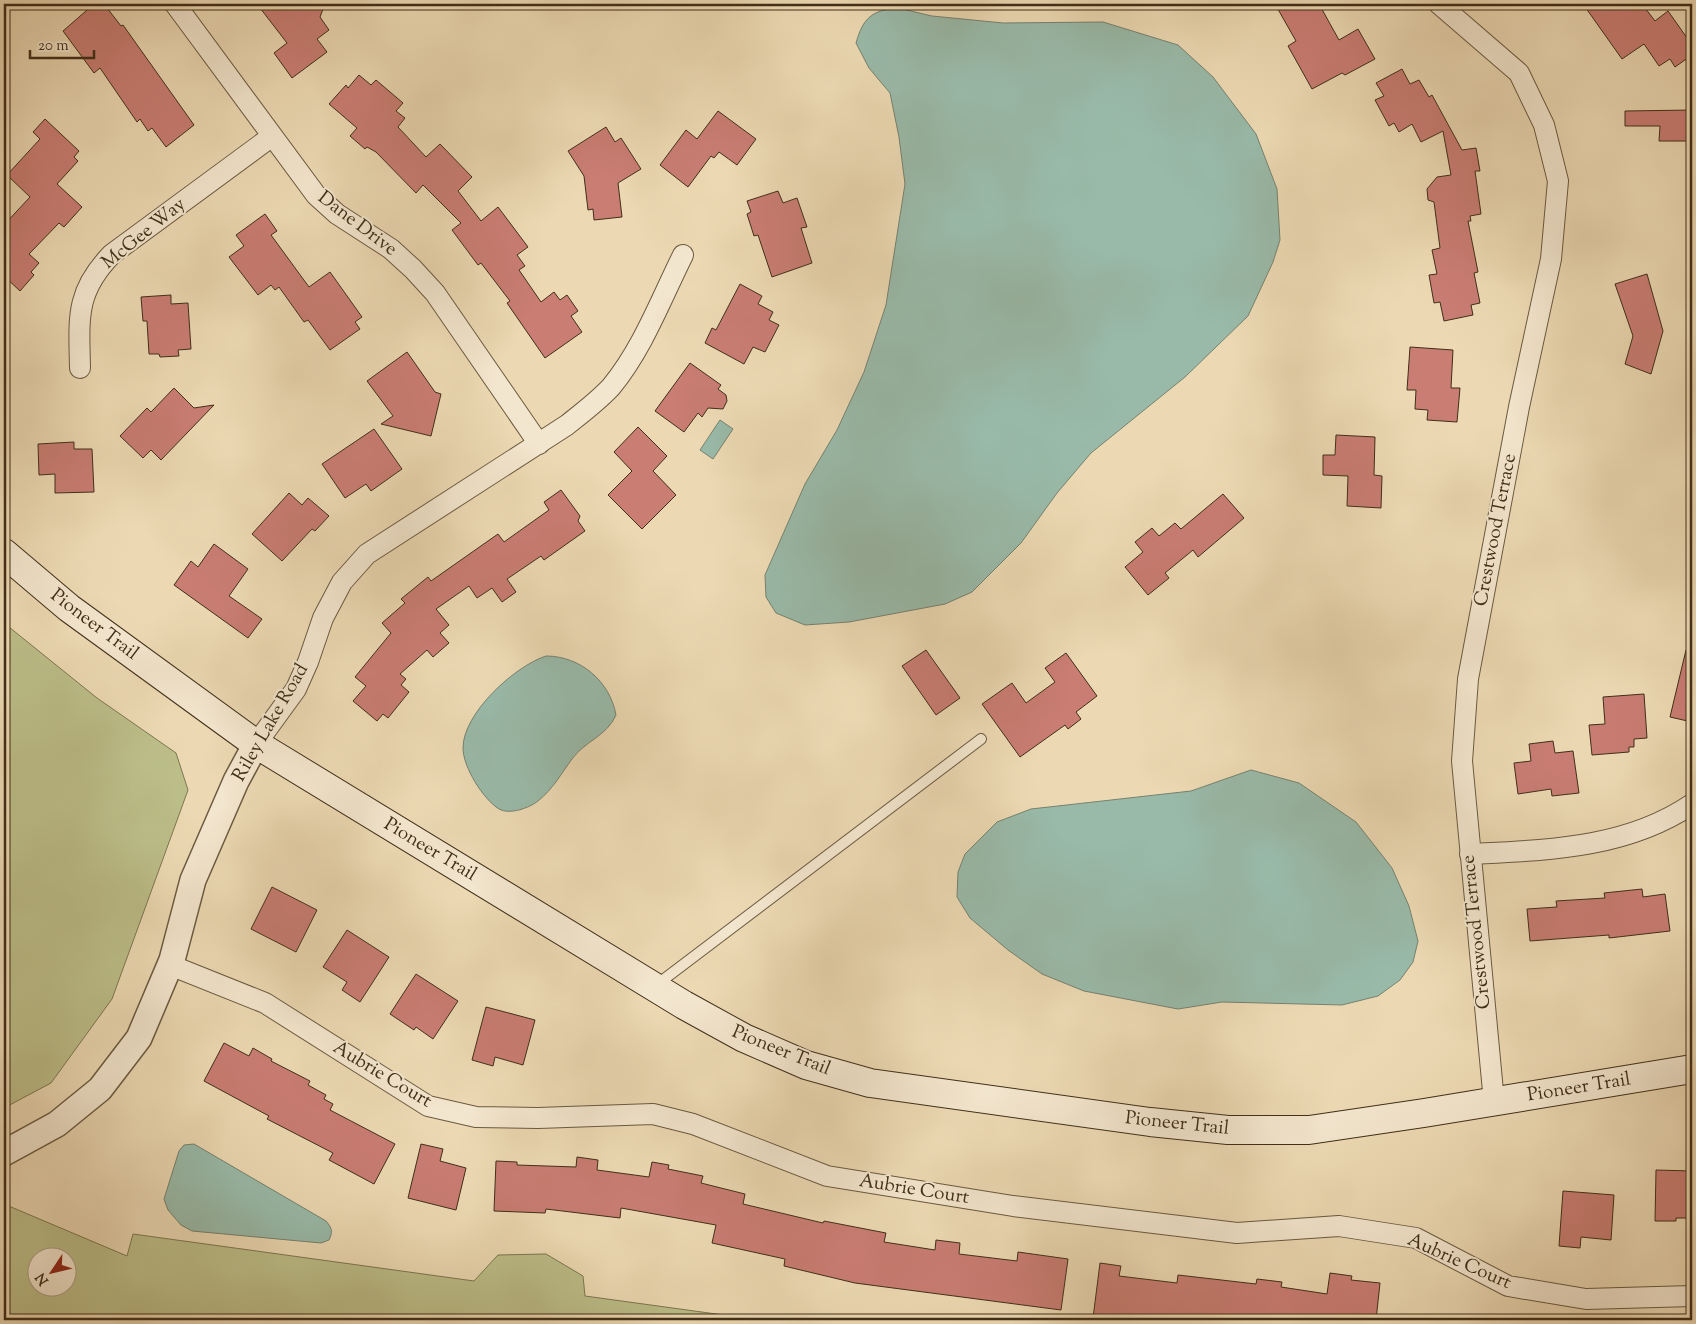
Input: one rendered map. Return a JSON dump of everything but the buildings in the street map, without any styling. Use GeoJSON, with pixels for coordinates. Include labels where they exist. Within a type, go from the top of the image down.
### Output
{"type":"FeatureCollection","features":[{"type":"Feature","properties":{"kind":"main road","name":"Pioneer Trail"},"geometry":{"type":"LineString","coordinates":[[4,553],[91,624],[256,744],[654,987],[744,1038],[806,1064],[870,1083],[937,1094],[1150,1122],[1228,1130],[1308,1130],[1494,1102],[1692,1069]]}},
{"type":"Feature","properties":{"kind":"street","name":"Dane Drive"},"geometry":{"type":"LineString","coordinates":[[175,4],[271,137],[316,195],[337,214],[391,249],[436,293],[539,444]]}},
{"type":"Feature","properties":{"kind":"street","name":"Crestwood Terrace"},"geometry":{"type":"LineString","coordinates":[[1439,4],[1520,74],[1544,125],[1558,181],[1551,259],[1519,408],[1468,679],[1462,761],[1494,1102]]}},
{"type":"Feature","properties":{"kind":"street","name":"McGee Way"},"geometry":{"type":"LineString","coordinates":[[80,368],[80,312],[87,288],[98,269],[112,254],[271,137]]}},
{"type":"Feature","properties":{"kind":"street","name":"Riley Lake Road"},"geometry":{"type":"LineString","coordinates":[[4,1152],[57,1124],[100,1089],[139,1038],[170,965],[193,880],[236,781],[256,744],[296,689],[308,662],[323,618],[342,582],[366,554],[568,425],[610,388],[628,364],[643,339],[683,254]]}},
{"type":"Feature","properties":{"kind":"street"},"geometry":{"type":"LineString","coordinates":[[1470,854],[1570,848],[1634,833],[1680,813],[1692,804]]}},
{"type":"Feature","properties":{"kind":"street","name":"Aubrie Court"},"geometry":{"type":"LineString","coordinates":[[170,965],[265,1003],[428,1106],[476,1117],[538,1118],[653,1114],[693,1124],[827,1176],[1013,1206],[1237,1233],[1339,1226],[1416,1238],[1508,1286],[1586,1300],[1692,1296]]}},
{"type":"Feature","properties":{"kind":"lane"},"geometry":{"type":"LineString","coordinates":[[654,987],[981,739]]}},
{"type":"Feature","properties":{"kind":"green space"},"geometry":{"type":"Polygon","coordinates":[[[4,623],[97,698],[176,753],[188,790],[112,999],[51,1083],[4,1108],[4,623]]]}},
{"type":"Feature","properties":{"kind":"green space"},"geometry":{"type":"Polygon","coordinates":[[[4,1204],[127,1256],[133,1234],[474,1281],[498,1255],[546,1254],[583,1276],[585,1296],[760,1320],[4,1320],[4,1204]]]}},
{"type":"Feature","properties":{"kind":"shaded area"},"geometry":{"type":"Polygon","coordinates":[[[898,8],[932,16],[1003,23],[1103,22],[1178,45],[1213,77],[1256,134],[1277,189],[1280,240],[1273,262],[1248,316],[1185,377],[1091,453],[1057,493],[1021,543],[972,592],[945,604],[849,622],[805,625],[776,613],[766,597],[765,575],[805,484],[837,430],[864,372],[886,305],[905,184],[899,137],[890,93],[869,68],[856,43],[862,27],[870,17],[881,11],[898,8]]]}},
{"type":"Feature","properties":{"kind":"shaded area"},"geometry":{"type":"Polygon","coordinates":[[[720,420],[733,429],[713,459],[700,450],[720,420]]]}},
{"type":"Feature","properties":{"kind":"shaded area"},"geometry":{"type":"Polygon","coordinates":[[[546,656],[570,660],[592,673],[607,691],[616,715],[602,733],[577,753],[538,801],[519,810],[503,811],[487,798],[470,773],[464,756],[465,734],[481,706],[506,680],[534,661],[546,656]]]}},
{"type":"Feature","properties":{"kind":"shaded area"},"geometry":{"type":"Polygon","coordinates":[[[1251,770],[1299,783],[1356,822],[1392,868],[1409,906],[1418,941],[1413,962],[1400,980],[1378,996],[1342,1005],[1222,1002],[1178,1009],[1084,991],[1042,974],[1008,950],[970,918],[957,897],[958,872],[965,854],[997,822],[1031,809],[1191,791],[1251,770]]]}},
{"type":"Feature","properties":{"kind":"shaded area"},"geometry":{"type":"Polygon","coordinates":[[[194,1144],[326,1221],[331,1230],[329,1240],[321,1243],[192,1231],[181,1225],[168,1210],[164,1199],[179,1151],[184,1145],[194,1144]]]}}]}
